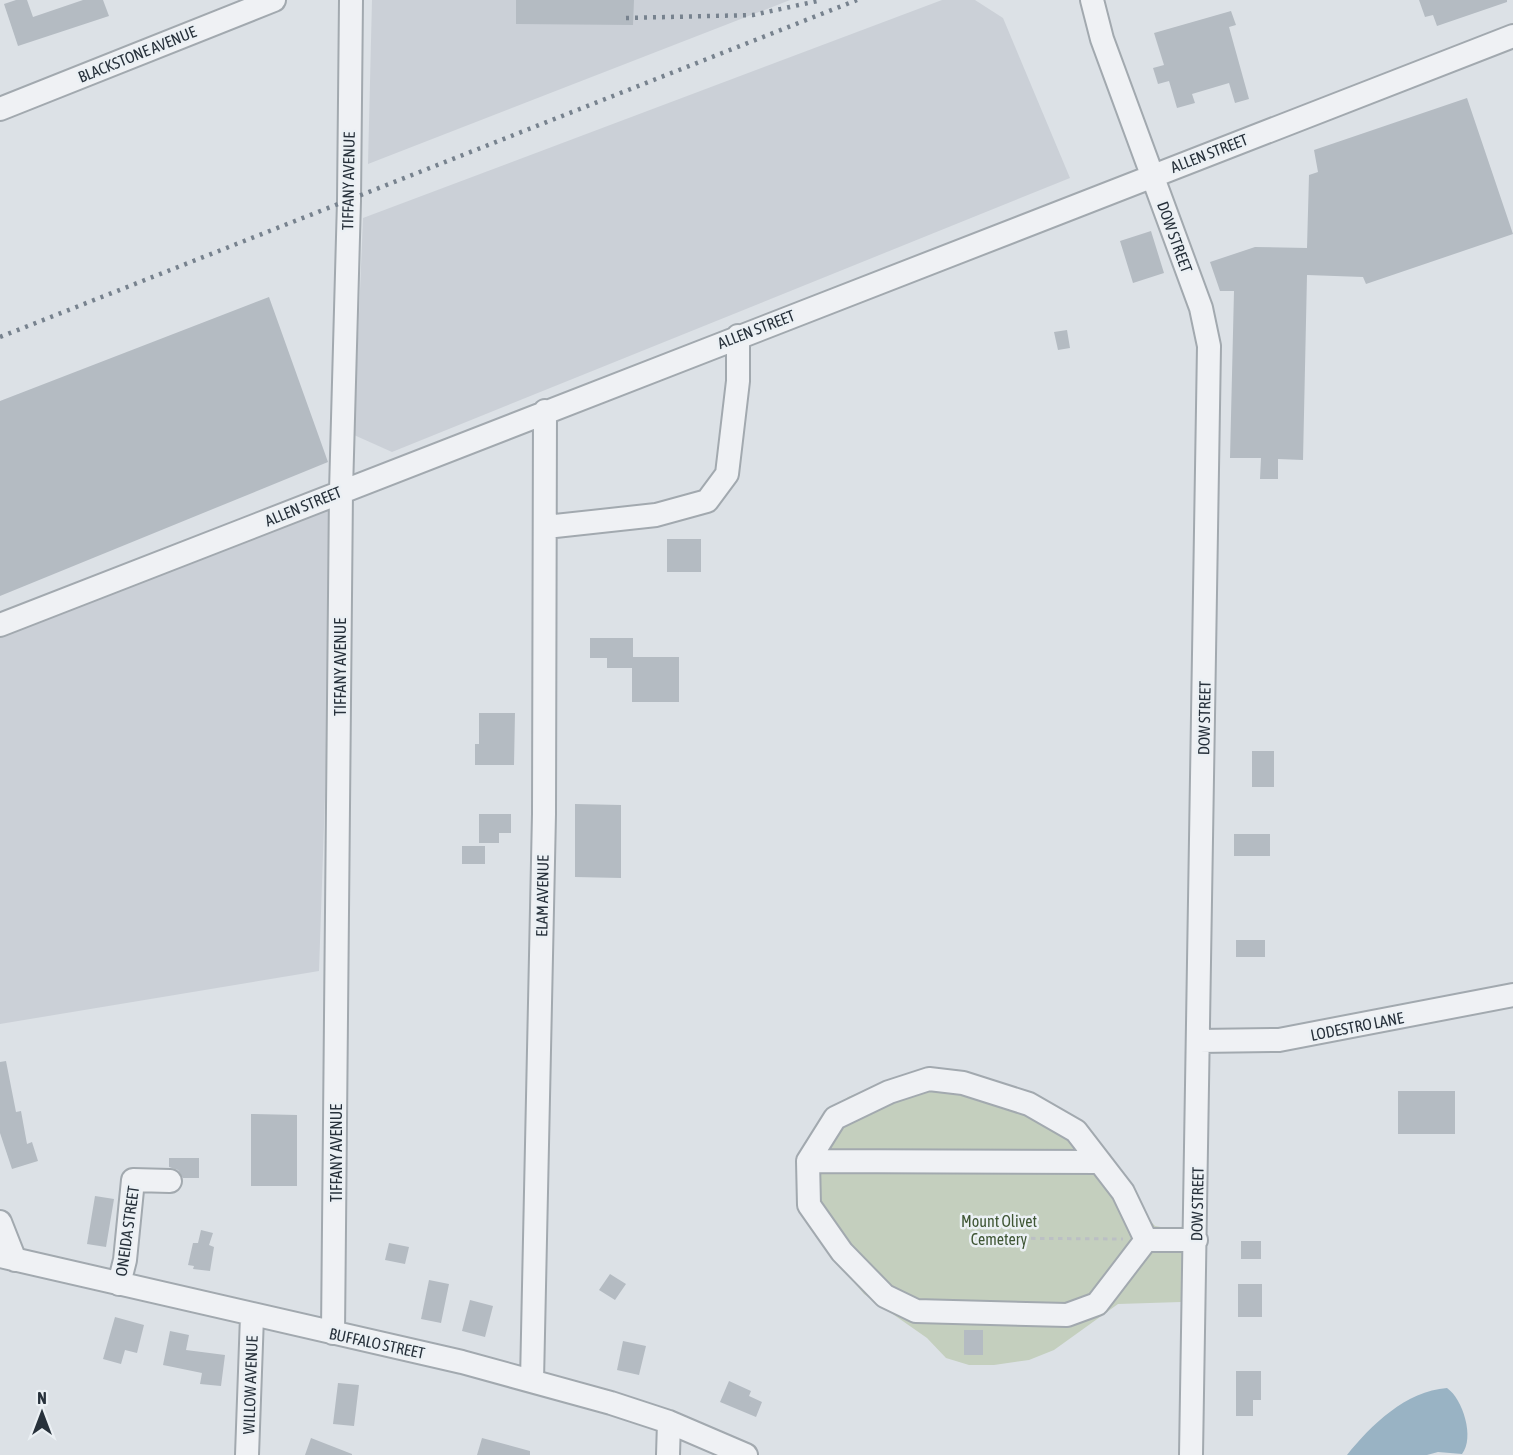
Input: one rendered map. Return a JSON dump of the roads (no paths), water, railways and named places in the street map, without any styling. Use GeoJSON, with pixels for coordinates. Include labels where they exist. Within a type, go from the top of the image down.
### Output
{"type":"FeatureCollection","features":[{"type":"Feature","properties":{"kind":"street","name":"BLACKSTONE AVENUE"},"geometry":{"type":"LineString","coordinates":[[0,109],[274,0]]}},
{"type":"Feature","properties":{"kind":"street","name":"TIFFANY AVENUE"},"geometry":{"type":"LineString","coordinates":[[333,1333],[341,491],[349,201],[351,0]]}},
{"type":"Feature","properties":{"kind":"street","name":"DOW STREET"},"geometry":{"type":"LineString","coordinates":[[1092,0],[1102,39],[1201,308],[1209,346],[1197,1240],[1191,1455]]}},
{"type":"Feature","properties":{"kind":"street","name":"ALLEN STREET"},"geometry":{"type":"LineString","coordinates":[[0,626],[545,411],[1513,36]]}},
{"type":"Feature","properties":{"kind":"street"},"geometry":{"type":"LineString","coordinates":[[546,527],[656,515],[707,501],[727,474],[738,381],[738,336]]}},
{"type":"Feature","properties":{"kind":"street","name":"ELAM AVENUE"},"geometry":{"type":"LineString","coordinates":[[532,1381],[544,814],[545,411]]}},
{"type":"Feature","properties":{"kind":"street","name":"LODESTRO LANE"},"geometry":{"type":"LineString","coordinates":[[1199,1041],[1279,1040],[1513,995]]}},
{"type":"Feature","properties":{"kind":"street"},"geometry":{"type":"LineString","coordinates":[[929,1079],[963,1083],[1029,1104],[1076,1131],[1123,1192],[1146,1240],[1097,1304],[1067,1315],[916,1311],[885,1296],[842,1252],[809,1205],[808,1161],[835,1118],[889,1092],[929,1079]]}},
{"type":"Feature","properties":{"kind":"street"},"geometry":{"type":"LineString","coordinates":[[808,1161],[1101,1162]]}},
{"type":"Feature","properties":{"kind":"street","name":"ONEIDA STREET"},"geometry":{"type":"LineString","coordinates":[[119,1284],[125,1260],[133,1180],[170,1180]]}},
{"type":"Feature","properties":{"kind":"street"},"geometry":{"type":"LineString","coordinates":[[0,1222],[7,1258]]}},
{"type":"Feature","properties":{"kind":"street"},"geometry":{"type":"LineString","coordinates":[[1146,1240],[1197,1240]]}},
{"type":"Feature","properties":{"kind":"street","name":"BUFFALO STREET"},"geometry":{"type":"LineString","coordinates":[[7,1258],[252,1316],[462,1362],[669,1422],[746,1455]]}},
{"type":"Feature","properties":{"kind":"street","name":"WILLOW AVENUE"},"geometry":{"type":"LineString","coordinates":[[247,1455],[252,1316]]}},
{"type":"Feature","properties":{"kind":"street"},"geometry":{"type":"LineString","coordinates":[[668,1455],[669,1422]]}},
{"type":"Feature","properties":{"kind":"water"},"geometry":{"type":"Polygon","coordinates":[[[1447,1388],[1458,1401],[1465,1419],[1467,1438],[1462,1454],[1438,1452],[1427,1455],[1347,1455],[1378,1421],[1391,1411],[1417,1396],[1447,1388]]]}},
{"type":"Feature","properties":{"kind":"railway"},"geometry":{"type":"LineString","coordinates":[[626,18],[753,15],[822,0]]}},
{"type":"Feature","properties":{"kind":"railway"},"geometry":{"type":"LineString","coordinates":[[0,337],[857,0]]}},
{"type":"Feature","properties":{"kind":"park label","name":"Mount Olivet Cemetery"},"geometry":{"type":"Point","coordinates":[999,1230]}}]}
